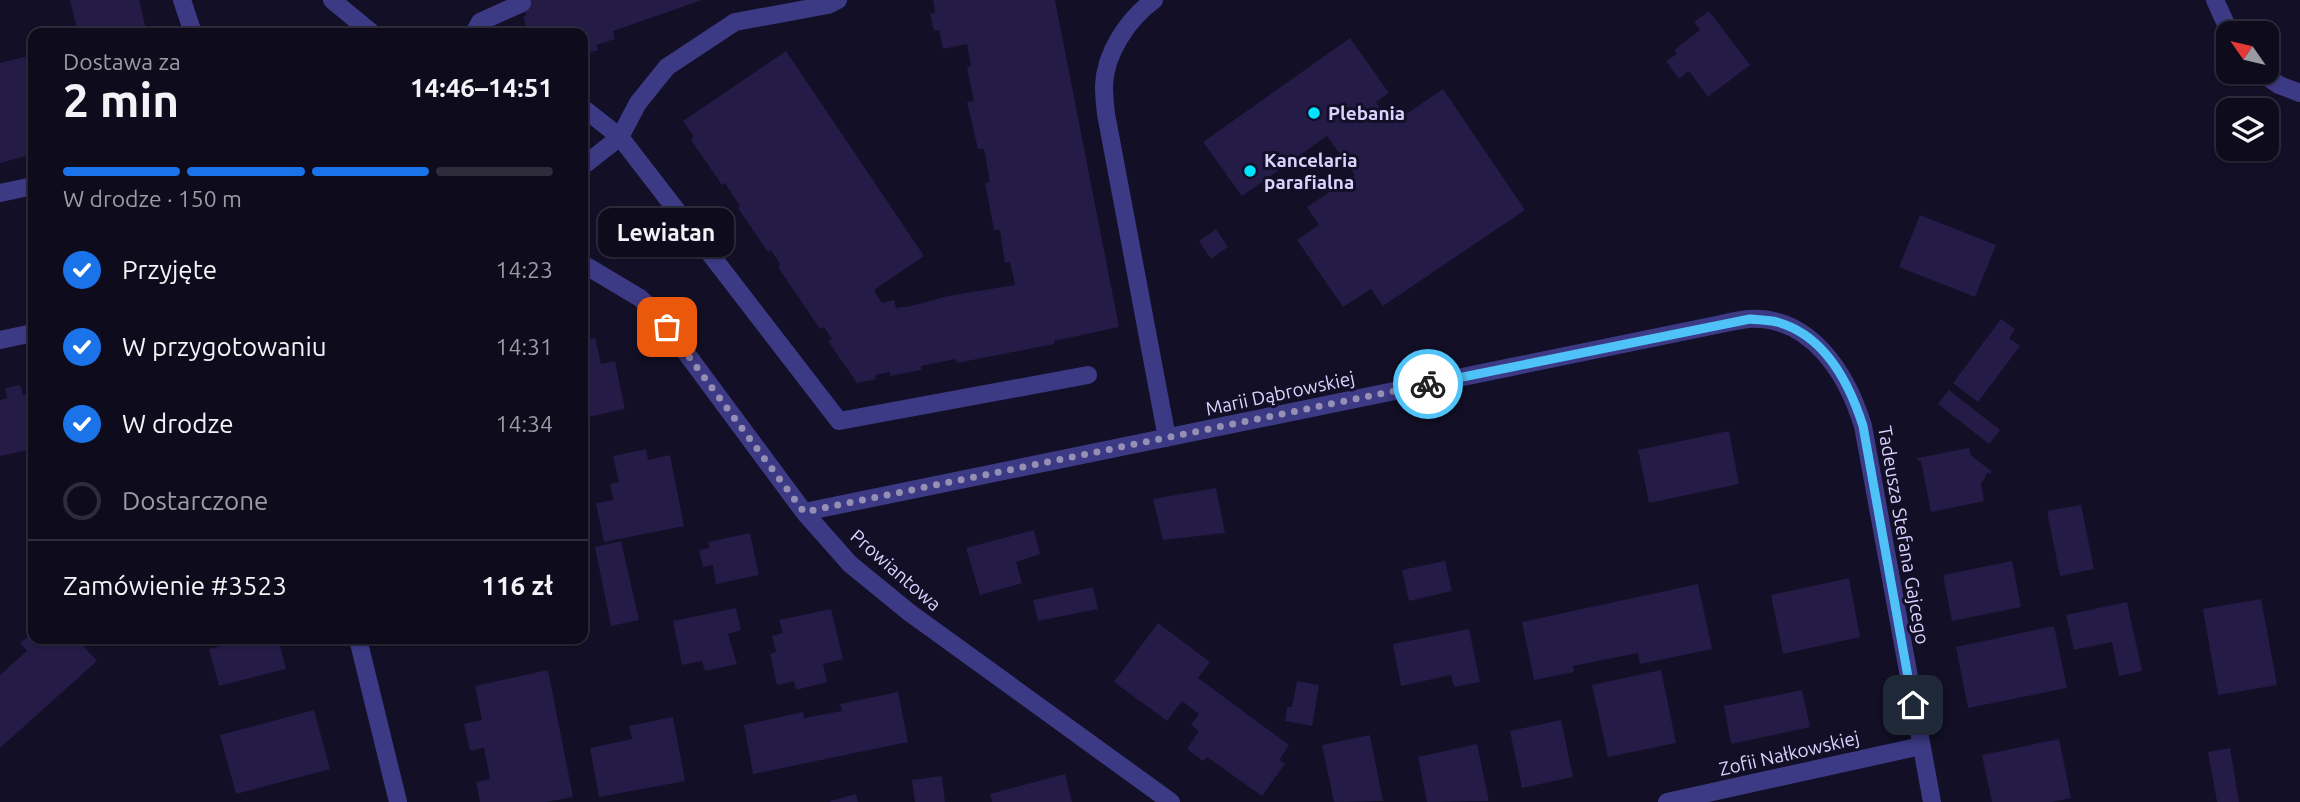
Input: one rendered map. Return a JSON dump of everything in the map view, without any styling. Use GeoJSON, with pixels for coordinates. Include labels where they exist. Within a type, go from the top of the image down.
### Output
{"type":"FeatureCollection","features":[{"type":"Feature","properties":{"kind":"street"},"geometry":{"type":"LineString","coordinates":[[182,0],[191,28]]}},
{"type":"Feature","properties":{"kind":"street"},"geometry":{"type":"LineString","coordinates":[[332,0],[366,28]]}},
{"type":"Feature","properties":{"kind":"street"},"geometry":{"type":"LineString","coordinates":[[588,162],[620,137],[638,103],[667,67],[735,22],[828,5],[838,0]]}},
{"type":"Feature","properties":{"kind":"street"},"geometry":{"type":"LineString","coordinates":[[1154,0],[1144,7],[1128,26],[1112,52],[1104,83],[1106,114],[1167,438]]}},
{"type":"Feature","properties":{"kind":"street"},"geometry":{"type":"LineString","coordinates":[[2215,0],[2225,21]]}},
{"type":"Feature","properties":{"kind":"street"},"geometry":{"type":"LineString","coordinates":[[477,28],[480,22],[522,3]]}},
{"type":"Feature","properties":{"kind":"street"},"geometry":{"type":"LineString","coordinates":[[2277,84],[2300,93]]}},
{"type":"Feature","properties":{"kind":"street"},"geometry":{"type":"LineString","coordinates":[[588,112],[620,137],[839,421],[1088,375]]}},
{"type":"Feature","properties":{"kind":"street"},"geometry":{"type":"LineString","coordinates":[[0,193],[28,187]]}},
{"type":"Feature","properties":{"kind":"street","name":"Prowiantowa"},"geometry":{"type":"LineString","coordinates":[[588,267],[640,298],[658,315],[804,512],[850,564],[910,613],[1171,802]]}},
{"type":"Feature","properties":{"kind":"street","name":"Marii Dąbrowskiej"},"geometry":{"type":"LineString","coordinates":[[804,512],[1721,324],[1750,319],[1766,321]]}},
{"type":"Feature","properties":{"kind":"street","name":"Tadeusza Stefana Gajcego"},"geometry":{"type":"LineString","coordinates":[[1766,321],[1777,322],[1807,336],[1826,353],[1854,398],[1863,426],[1932,802]]}},
{"type":"Feature","properties":{"kind":"street"},"geometry":{"type":"LineString","coordinates":[[0,340],[28,334]]}},
{"type":"Feature","properties":{"kind":"street"},"geometry":{"type":"LineString","coordinates":[[359,644],[398,802]]}},
{"type":"Feature","properties":{"kind":"street","name":"Zofii Nałkowskiej"},"geometry":{"type":"LineString","coordinates":[[1667,802],[1921,746]]}},
{"type":"Feature","properties":{"kind":"building"},"geometry":{"type":"Polygon","coordinates":[[[70,0],[139,0],[146,28],[77,28],[70,0]]]}},
{"type":"Feature","properties":{"kind":"building"},"geometry":{"type":"Polygon","coordinates":[[[521,0],[702,0],[613,31],[615,39],[596,45],[598,50],[588,53],[588,28],[526,28],[523,17],[526,16],[521,0]]]}},
{"type":"Feature","properties":{"kind":"building"},"geometry":{"type":"Polygon","coordinates":[[[933,0],[1055,0],[1119,327],[1054,341],[1054,344],[957,363],[956,359],[890,376],[890,372],[875,375],[876,379],[857,383],[828,341],[832,339],[824,327],[820,329],[778,267],[780,264],[771,250],[768,252],[738,208],[740,206],[725,183],[722,185],[691,140],[694,137],[683,121],[786,51],[924,256],[874,290],[882,303],[894,300],[896,308],[911,306],[948,296],[1015,285],[1010,262],[1005,263],[1000,230],[994,230],[985,183],[990,182],[984,149],[978,149],[967,102],[974,101],[967,68],[971,66],[967,44],[943,49],[939,30],[934,31],[930,14],[935,13],[933,0]]]}},
{"type":"Feature","properties":{"kind":"building"},"geometry":{"type":"Polygon","coordinates":[[[1709,11],[1750,65],[1708,97],[1689,71],[1679,79],[1666,61],[1677,54],[1674,50],[1700,30],[1694,22],[1709,11]]]}},
{"type":"Feature","properties":{"kind":"building"},"geometry":{"type":"Polygon","coordinates":[[[1350,38],[1389,93],[1376,102],[1392,124],[1443,89],[1525,210],[1383,306],[1371,289],[1343,307],[1297,240],[1319,225],[1307,207],[1355,175],[1327,136],[1242,196],[1203,142],[1350,38]]]}},
{"type":"Feature","properties":{"kind":"building"},"geometry":{"type":"Polygon","coordinates":[[[28,56],[28,155],[0,163],[0,63],[28,56]]]}},
{"type":"Feature","properties":{"kind":"building"},"geometry":{"type":"Polygon","coordinates":[[[1920,215],[1996,245],[1975,297],[1899,267],[1920,215]]]}},
{"type":"Feature","properties":{"kind":"building"},"geometry":{"type":"Polygon","coordinates":[[[1216,229],[1228,247],[1211,259],[1199,241],[1216,229]]]}},
{"type":"Feature","properties":{"kind":"building"},"geometry":{"type":"Polygon","coordinates":[[[2001,319],[2015,329],[2009,338],[2020,346],[1978,402],[1953,383],[2001,319]]]}},
{"type":"Feature","properties":{"kind":"building"},"geometry":{"type":"Polygon","coordinates":[[[595,338],[601,364],[615,361],[625,409],[588,417],[588,340],[595,338]]]}},
{"type":"Feature","properties":{"kind":"building"},"geometry":{"type":"Polygon","coordinates":[[[20,385],[23,395],[28,394],[28,450],[0,456],[0,400],[7,398],[5,388],[20,385]]]}},
{"type":"Feature","properties":{"kind":"building"},"geometry":{"type":"Polygon","coordinates":[[[1949,390],[2000,430],[1989,444],[1938,404],[1949,390]]]}},
{"type":"Feature","properties":{"kind":"building"},"geometry":{"type":"Polygon","coordinates":[[[1729,431],[1739,484],[1649,503],[1638,450],[1729,431]]]}},
{"type":"Feature","properties":{"kind":"building"},"geometry":{"type":"Polygon","coordinates":[[[1969,448],[1971,455],[1992,472],[1988,472],[1981,484],[1984,501],[1931,512],[1921,461],[1917,458],[1969,448]]]}},
{"type":"Feature","properties":{"kind":"building"},"geometry":{"type":"Polygon","coordinates":[[[646,449],[648,460],[670,455],[684,526],[604,542],[596,503],[613,500],[610,484],[619,482],[613,456],[646,449]]]}},
{"type":"Feature","properties":{"kind":"building"},"geometry":{"type":"Polygon","coordinates":[[[1216,488],[1225,533],[1163,540],[1153,499],[1216,488]]]}},
{"type":"Feature","properties":{"kind":"building"},"geometry":{"type":"Polygon","coordinates":[[[2081,505],[2094,569],[2060,576],[2047,511],[2081,505]]]}},
{"type":"Feature","properties":{"kind":"building"},"geometry":{"type":"Polygon","coordinates":[[[1034,530],[1040,554],[1016,562],[1022,583],[980,595],[966,548],[1034,530]]]}},
{"type":"Feature","properties":{"kind":"building"},"geometry":{"type":"Polygon","coordinates":[[[750,533],[759,575],[716,584],[713,565],[703,567],[699,550],[709,548],[708,542],[750,533]]]}},
{"type":"Feature","properties":{"kind":"building"},"geometry":{"type":"Polygon","coordinates":[[[621,541],[639,620],[611,626],[595,547],[621,541]]]}},
{"type":"Feature","properties":{"kind":"building"},"geometry":{"type":"Polygon","coordinates":[[[1445,561],[1452,591],[1409,601],[1402,570],[1445,561]]]}},
{"type":"Feature","properties":{"kind":"building"},"geometry":{"type":"Polygon","coordinates":[[[2012,561],[2021,607],[1952,621],[1943,575],[2012,561]]]}},
{"type":"Feature","properties":{"kind":"building"},"geometry":{"type":"Polygon","coordinates":[[[1849,578],[1860,637],[1783,654],[1771,595],[1849,578]]]}},
{"type":"Feature","properties":{"kind":"building"},"geometry":{"type":"Polygon","coordinates":[[[1698,584],[1712,649],[1640,664],[1638,653],[1573,666],[1574,672],[1534,680],[1522,622],[1698,584]]]}},
{"type":"Feature","properties":{"kind":"building"},"geometry":{"type":"Polygon","coordinates":[[[1093,587],[1098,609],[1038,621],[1033,600],[1093,587]]]}},
{"type":"Feature","properties":{"kind":"building"},"geometry":{"type":"Polygon","coordinates":[[[2261,599],[2277,685],[2218,695],[2203,609],[2261,599]]]}},
{"type":"Feature","properties":{"kind":"building"},"geometry":{"type":"Polygon","coordinates":[[[2127,602],[2142,671],[2119,676],[2112,642],[2074,650],[2066,615],[2127,602]]]}},
{"type":"Feature","properties":{"kind":"building"},"geometry":{"type":"Polygon","coordinates":[[[736,608],[741,630],[728,634],[737,664],[705,671],[702,661],[682,665],[673,621],[736,608]]]}},
{"type":"Feature","properties":{"kind":"building"},"geometry":{"type":"Polygon","coordinates":[[[831,609],[843,659],[823,664],[827,682],[796,690],[794,681],[777,685],[770,654],[776,652],[772,636],[783,633],[779,620],[831,609]]]}},
{"type":"Feature","properties":{"kind":"building"},"geometry":{"type":"Polygon","coordinates":[[[1158,623],[1210,662],[1198,678],[1289,745],[1279,760],[1285,764],[1262,796],[1207,757],[1203,761],[1187,749],[1199,731],[1191,725],[1199,714],[1182,701],[1167,721],[1114,682],[1158,623]]]}},
{"type":"Feature","properties":{"kind":"building"},"geometry":{"type":"Polygon","coordinates":[[[2054,626],[2067,688],[1968,708],[1956,647],[2054,626]]]}},
{"type":"Feature","properties":{"kind":"building"},"geometry":{"type":"Polygon","coordinates":[[[1469,629],[1480,682],[1454,687],[1451,675],[1401,686],[1393,644],[1469,629]]]}},
{"type":"Feature","properties":{"kind":"building"},"geometry":{"type":"Polygon","coordinates":[[[28,636],[28,644],[82,644],[97,661],[0,748],[0,675],[27,651],[20,643],[28,636]]]}},
{"type":"Feature","properties":{"kind":"building"},"geometry":{"type":"Polygon","coordinates":[[[229,644],[279,644],[286,669],[219,686],[209,649],[229,644]]]}},
{"type":"Feature","properties":{"kind":"building"},"geometry":{"type":"Polygon","coordinates":[[[548,670],[573,797],[546,802],[480,802],[476,782],[490,779],[484,748],[470,751],[464,724],[482,720],[475,686],[548,670]]]}},
{"type":"Feature","properties":{"kind":"building"},"geometry":{"type":"Polygon","coordinates":[[[1661,670],[1676,743],[1608,757],[1592,685],[1661,670]]]}},
{"type":"Feature","properties":{"kind":"building"},"geometry":{"type":"Polygon","coordinates":[[[1297,681],[1319,685],[1312,726],[1285,721],[1287,707],[1292,707],[1297,681]]]}},
{"type":"Feature","properties":{"kind":"building"},"geometry":{"type":"Polygon","coordinates":[[[1802,690],[1810,727],[1731,744],[1724,706],[1802,690]]]}},
{"type":"Feature","properties":{"kind":"building"},"geometry":{"type":"Polygon","coordinates":[[[898,692],[908,742],[753,774],[744,725],[803,712],[804,718],[842,711],[840,704],[898,692]]]}},
{"type":"Feature","properties":{"kind":"building"},"geometry":{"type":"Polygon","coordinates":[[[314,710],[330,769],[236,794],[220,735],[314,710]]]}},
{"type":"Feature","properties":{"kind":"building"},"geometry":{"type":"Polygon","coordinates":[[[673,717],[685,781],[599,797],[590,748],[632,739],[629,726],[673,717]]]}},
{"type":"Feature","properties":{"kind":"building"},"geometry":{"type":"Polygon","coordinates":[[[1561,720],[1573,777],[1522,788],[1510,731],[1561,720]]]}},
{"type":"Feature","properties":{"kind":"building"},"geometry":{"type":"Polygon","coordinates":[[[1370,735],[1383,801],[1334,802],[1322,745],[1370,735]]]}},
{"type":"Feature","properties":{"kind":"building"},"geometry":{"type":"Polygon","coordinates":[[[2059,739],[2071,798],[2051,802],[1992,802],[1982,755],[2059,739]]]}},
{"type":"Feature","properties":{"kind":"building"},"geometry":{"type":"Polygon","coordinates":[[[1477,744],[1489,801],[1427,802],[1418,757],[1477,744]]]}},
{"type":"Feature","properties":{"kind":"building"},"geometry":{"type":"Polygon","coordinates":[[[2230,748],[2239,802],[2217,802],[2208,752],[2230,748]]]}},
{"type":"Feature","properties":{"kind":"building"},"geometry":{"type":"Polygon","coordinates":[[[1065,774],[1072,802],[992,802],[990,794],[1065,774]]]}},
{"type":"Feature","properties":{"kind":"building"},"geometry":{"type":"Polygon","coordinates":[[[942,776],[945,802],[915,802],[912,780],[942,776]]]}},
{"type":"Feature","properties":{"kind":"building"},"geometry":{"type":"Polygon","coordinates":[[[856,794],[858,802],[830,802],[830,801],[856,794]]]}},
{"type":"Feature","properties":{"kind":"way so far"},"geometry":{"type":"LineString","coordinates":[[667,327],[804,512],[1428,384]]}},
{"type":"Feature","properties":{"kind":"place","name":"Plebania"},"geometry":{"type":"Point","coordinates":[1314,113]}},
{"type":"Feature","properties":{"kind":"place","name":"Kancelaria parafialna"},"geometry":{"type":"Point","coordinates":[1250,171]}},
{"type":"Feature","properties":{"kind":"place","name":"Lewiatan"},"geometry":{"type":"Point","coordinates":[667,327]}},
{"type":"Feature","properties":{"kind":"route"},"geometry":{"type":"LineString","coordinates":[[1428,384],[1750,319],[1777,322],[1807,336],[1826,353],[1839,371],[1854,398],[1863,426],[1913,705]]}}]}
